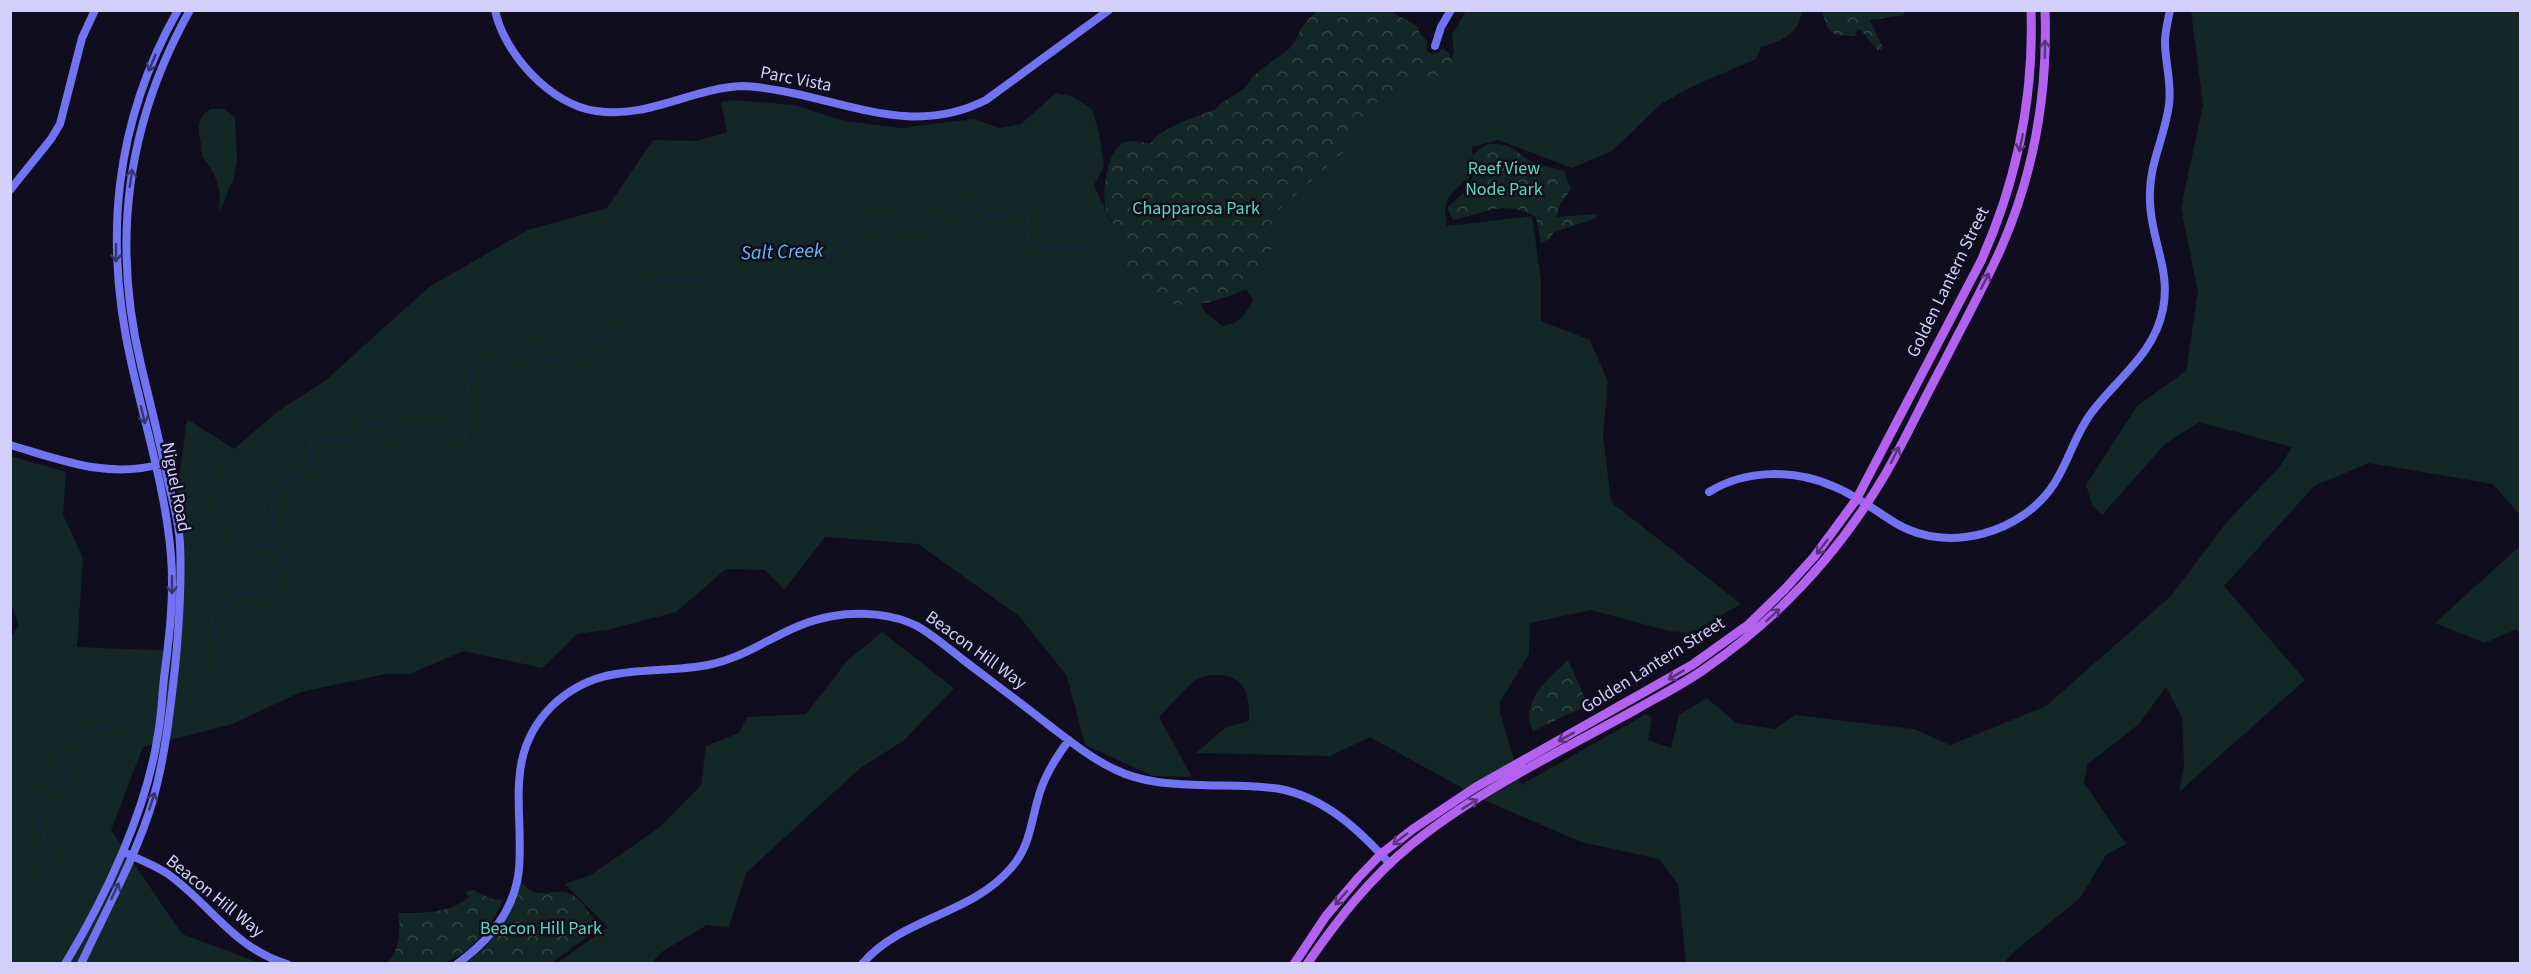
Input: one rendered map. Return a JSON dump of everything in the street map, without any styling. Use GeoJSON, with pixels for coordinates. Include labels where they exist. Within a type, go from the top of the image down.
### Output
{"type":"FeatureCollection","features":[{"type":"Feature","properties":{"kind":"main road","name":"Golden Lantern Street"},"geometry":{"type":"LineString","coordinates":[[1307,963],[1349,905],[1390,864],[1442,822],[1477,799],[1694,677],[1764,623],[1817,571],[1861,502],[1981,261],[2002,212],[2016,168],[2026,114],[2031,64],[2031,10]]}},
{"type":"Feature","properties":{"kind":"main road","name":"Golden Lantern Street"},"geometry":{"type":"LineString","coordinates":[[1294,963],[1326,916],[1381,855],[1427,818],[1468,792],[1649,691],[1730,639],[1763,611],[1814,558],[1886,472],[1993,266],[2010,228],[2028,170],[2040,111],[2044,70],[2045,10]]}},
{"type":"Feature","properties":{"kind":"street"},"geometry":{"type":"LineString","coordinates":[[10,190],[51,139],[60,124],[82,38],[95,10]]}},
{"type":"Feature","properties":{"kind":"street","name":"Niguel Road"},"geometry":{"type":"LineString","coordinates":[[65,963],[127,853],[152,802],[160,773],[172,694],[181,601],[180,540],[121,310],[115,259],[120,184],[128,135],[159,45],[178,10]]}},
{"type":"Feature","properties":{"kind":"street","name":"Niguel Road"},"geometry":{"type":"LineString","coordinates":[[136,362],[125,257],[130,181],[137,140],[150,95],[169,50],[190,10]]}},
{"type":"Feature","properties":{"kind":"street","name":"Parc Vista"},"geometry":{"type":"LineString","coordinates":[[495,10],[507,41],[524,66],[558,97],[595,111],[642,111],[703,91],[743,86],[770,88],[901,117],[925,118],[946,116],[969,109],[986,100],[1109,10]]}},
{"type":"Feature","properties":{"kind":"street"},"geometry":{"type":"LineString","coordinates":[[1435,46],[1441,27],[1451,10]]}},
{"type":"Feature","properties":{"kind":"street"},"geometry":{"type":"LineString","coordinates":[[1709,492],[1740,477],[1765,474],[1786,475],[1824,483],[1900,525],[1935,537],[1965,537],[2002,528],[2029,511],[2052,487],[2090,414],[2139,361],[2159,324],[2164,299],[2164,264],[2150,209],[2150,182],[2169,104],[2170,79],[2165,43],[2170,10]]}},
{"type":"Feature","properties":{"kind":"street"},"geometry":{"type":"LineString","coordinates":[[10,445],[100,469],[123,470],[160,464]]}},
{"type":"Feature","properties":{"kind":"street","name":"Niguel Road"},"geometry":{"type":"LineString","coordinates":[[81,963],[127,853],[144,797],[158,735],[172,598],[171,556],[160,464]]}},
{"type":"Feature","properties":{"kind":"street"},"geometry":{"type":"LineString","coordinates":[[171,556],[181,562]]}},
{"type":"Feature","properties":{"kind":"street","name":"Beacon Hill Way"},"geometry":{"type":"LineString","coordinates":[[457,963],[474,952],[496,927],[508,904],[519,870],[518,780],[522,755],[543,716],[562,697],[586,682],[606,674],[636,670],[689,669],[728,661],[780,633],[835,615],[877,615],[917,626],[1069,740],[1116,770],[1150,781],[1261,787],[1303,796],[1338,814],[1390,864]]}},
{"type":"Feature","properties":{"kind":"street"},"geometry":{"type":"LineString","coordinates":[[862,963],[894,936],[980,896],[1012,868],[1032,829],[1039,793],[1049,769],[1069,740]]}},
{"type":"Feature","properties":{"kind":"street","name":"Beacon Hill Way"},"geometry":{"type":"LineString","coordinates":[[127,853],[168,874],[242,943],[262,955],[287,963]]}},
{"type":"Feature","properties":{"kind":"green space","name":"Chapparosa Park"},"geometry":{"type":"Polygon","coordinates":[[[1317,10],[1390,11],[1417,26],[1420,34],[1427,41],[1426,49],[1431,54],[1439,53],[1442,48],[1449,53],[1453,66],[1440,75],[1379,99],[1367,114],[1350,146],[1275,213],[1267,267],[1257,282],[1243,291],[1191,305],[1171,303],[1144,292],[1128,275],[1126,245],[1108,215],[1105,203],[1106,176],[1115,150],[1127,142],[1151,143],[1170,128],[1216,109],[1245,88],[1253,76],[1289,49],[1301,28],[1317,10]]]}},
{"type":"Feature","properties":{"kind":"green space"},"geometry":{"type":"Polygon","coordinates":[[[1822,10],[1904,11],[1904,15],[1870,20],[1883,48],[1878,51],[1861,30],[1857,29],[1855,36],[1832,32],[1822,10]]]}},
{"type":"Feature","properties":{"kind":"green space"},"geometry":{"type":"Polygon","coordinates":[[[1466,11],[1802,11],[1793,31],[1776,42],[1761,47],[1756,59],[1693,86],[1661,104],[1612,151],[1572,168],[1498,140],[1472,147],[1473,175],[1454,191],[1447,202],[1447,226],[1532,216],[1541,280],[1541,321],[1590,340],[1608,382],[1603,435],[1611,502],[1741,604],[1690,633],[1669,631],[1591,610],[1530,623],[1529,654],[1500,702],[1500,712],[1521,785],[1646,714],[1652,718],[1648,740],[1671,748],[1679,715],[1707,698],[1736,723],[1775,729],[1795,715],[1914,729],[1950,745],[2046,706],[2171,596],[2226,523],[2281,465],[2292,447],[2199,422],[2165,444],[2102,515],[2092,505],[2086,485],[2137,406],[2186,371],[2198,292],[2181,208],[2203,105],[2191,11],[2520,11],[2520,515],[2493,484],[2369,463],[2314,486],[2224,586],[2305,680],[2179,792],[2184,765],[2182,717],[2166,687],[2139,724],[2087,765],[2084,783],[2126,844],[2106,855],[2080,898],[2003,963],[1686,963],[1678,884],[1659,859],[1581,842],[1484,800],[1370,737],[1330,756],[1196,753],[1225,728],[1249,721],[1246,692],[1239,682],[1227,676],[1205,676],[1193,682],[1159,717],[1192,777],[1153,776],[1085,745],[1067,676],[1019,616],[918,544],[825,537],[784,590],[765,570],[726,569],[676,612],[607,630],[577,634],[542,668],[464,651],[409,674],[385,674],[301,692],[232,724],[143,747],[111,830],[182,934],[259,963],[11,963],[10,638],[19,625],[11,604],[10,456],[66,472],[63,515],[83,558],[77,647],[178,651],[176,502],[187,419],[234,449],[278,411],[325,381],[429,287],[528,230],[607,208],[653,140],[697,141],[727,132],[721,102],[734,100],[794,105],[845,121],[901,128],[974,119],[1000,128],[1021,124],[1056,93],[1071,96],[1092,109],[1099,133],[1104,166],[1094,185],[1110,221],[1200,299],[1203,310],[1222,326],[1241,318],[1253,300],[1244,286],[1259,210],[1372,91],[1448,68],[1454,52],[1452,35],[1466,11]]]}},
{"type":"Feature","properties":{"kind":"green space"},"geometry":{"type":"Polygon","coordinates":[[[211,109],[224,109],[235,117],[237,160],[234,177],[219,213],[220,197],[217,183],[202,157],[199,130],[201,118],[211,109]]]}},
{"type":"Feature","properties":{"kind":"green space","name":"Reef View Node Park"},"geometry":{"type":"Polygon","coordinates":[[[1489,144],[1511,147],[1529,160],[1564,171],[1571,189],[1559,206],[1557,217],[1596,214],[1597,218],[1554,232],[1549,239],[1541,243],[1536,217],[1514,209],[1494,209],[1453,220],[1447,208],[1469,186],[1473,175],[1473,156],[1479,149],[1489,144]]]}},
{"type":"Feature","properties":{"kind":"green space"},"geometry":{"type":"Polygon","coordinates":[[[2520,546],[2520,633],[2516,629],[2485,643],[2435,623],[2520,546]]]}},
{"type":"Feature","properties":{"kind":"green space"},"geometry":{"type":"Polygon","coordinates":[[[882,632],[954,688],[903,741],[859,769],[746,873],[729,927],[707,925],[663,951],[651,963],[557,963],[608,927],[565,884],[591,875],[660,827],[701,785],[706,746],[739,733],[747,717],[806,714],[847,661],[882,632]]]}},
{"type":"Feature","properties":{"kind":"green space"},"geometry":{"type":"Polygon","coordinates":[[[1568,660],[1588,705],[1533,731],[1530,710],[1533,701],[1544,683],[1568,660]]]}},
{"type":"Feature","properties":{"kind":"green space","name":"Beacon Hill Park"},"geometry":{"type":"Polygon","coordinates":[[[521,882],[534,892],[571,894],[587,909],[599,927],[598,929],[551,963],[465,964],[485,947],[500,928],[521,882]]]}},
{"type":"Feature","properties":{"kind":"green space"},"geometry":{"type":"Polygon","coordinates":[[[473,890],[492,899],[503,900],[487,929],[463,953],[437,964],[387,963],[395,953],[397,946],[398,913],[445,910],[461,903],[469,897],[466,892],[473,890]]]}},
{"type":"Feature","properties":{"kind":"waterway","name":"Salt Creek"},"geometry":{"type":"LineString","coordinates":[[200,695],[216,675],[219,666],[220,649],[212,615],[240,593],[265,594],[287,558],[279,551],[271,507],[276,491],[285,481],[313,464],[309,450],[312,443],[328,439],[346,443],[359,433],[369,420],[380,424],[390,438],[404,427],[422,426],[465,435],[469,425],[465,409],[469,373],[475,367],[500,363],[535,348],[555,361],[582,352],[594,341],[614,335],[632,323],[635,315],[626,303],[625,292],[647,287],[666,276],[696,282],[733,253],[776,249],[821,255],[835,250],[878,220],[887,219],[919,227],[933,222],[968,202],[992,218],[1017,207],[1028,212],[1025,230],[1030,245],[1068,250],[1107,244]]}},
{"type":"Feature","properties":{"kind":"waterway"},"geometry":{"type":"LineString","coordinates":[[208,470],[220,496],[218,512],[233,527],[237,542],[277,546]]}},
{"type":"Feature","properties":{"kind":"waterway","name":"Salt Creek"},"geometry":{"type":"LineString","coordinates":[[10,911],[42,881],[50,861],[33,799],[70,782],[54,748],[64,733],[77,738],[124,722]]}}]}
